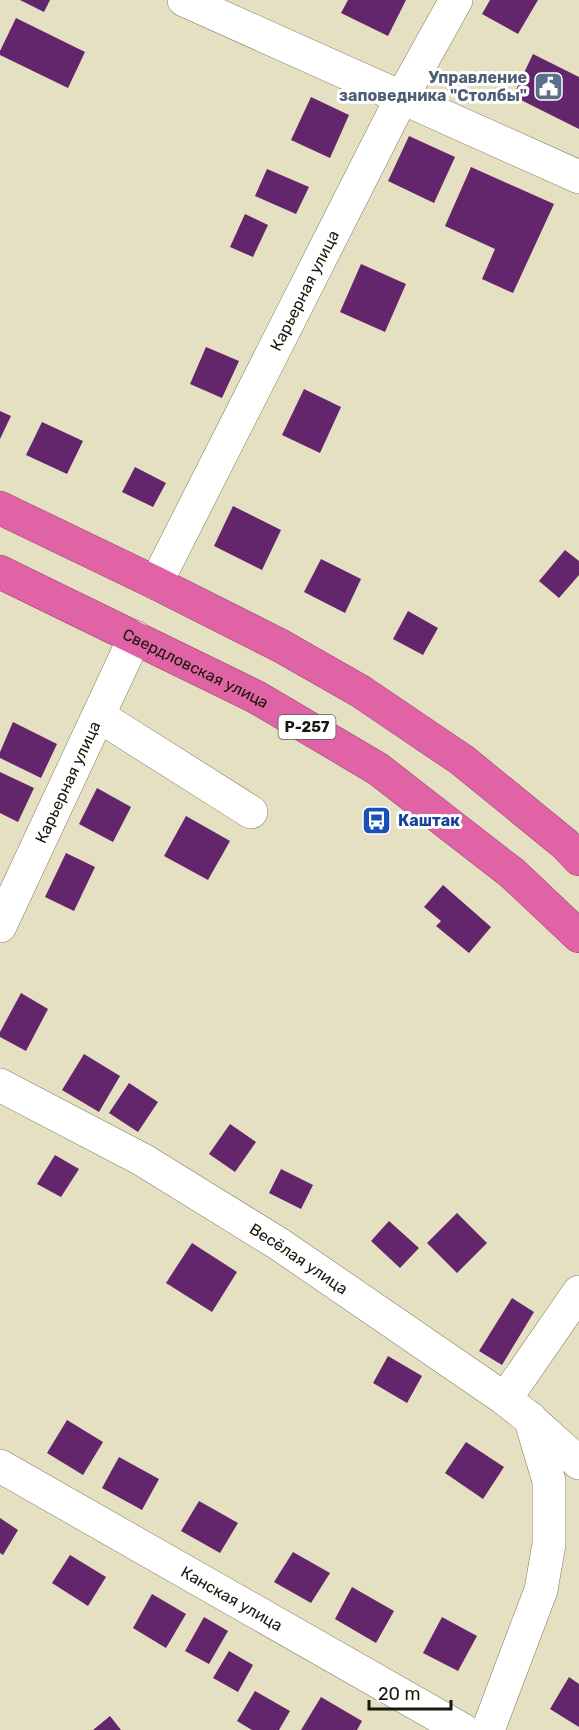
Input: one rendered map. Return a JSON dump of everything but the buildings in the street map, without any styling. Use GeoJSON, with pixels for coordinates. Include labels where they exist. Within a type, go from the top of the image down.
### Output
{"type":"FeatureCollection","features":[{"type":"Feature","properties":{"kind":"highway"},"geometry":{"type":"LineString","coordinates":[[0,508],[281,646],[360,691],[462,760],[556,837],[579,859]]}},
{"type":"Feature","properties":{"kind":"highway","name":"Свердловская улица"},"geometry":{"type":"LineString","coordinates":[[0,572],[256,697],[378,769],[512,873],[579,936]]}},
{"type":"Feature","properties":{"kind":"street"},"geometry":{"type":"LineString","coordinates":[[184,0],[579,177]]}},
{"type":"Feature","properties":{"kind":"street","name":"Карьерная улица"},"geometry":{"type":"LineString","coordinates":[[156,583],[402,97],[456,0]]}},
{"type":"Feature","properties":{"kind":"street","name":"Карьерная улица"},"geometry":{"type":"LineString","coordinates":[[0,926],[135,637]]}},
{"type":"Feature","properties":{"kind":"street"},"geometry":{"type":"LineString","coordinates":[[99,716],[251,812]]}},
{"type":"Feature","properties":{"kind":"street","name":"Весёлая улица"},"geometry":{"type":"LineString","coordinates":[[0,1085],[143,1160],[279,1244],[517,1408],[579,1463]]}},
{"type":"Feature","properties":{"kind":"street"},"geometry":{"type":"LineString","coordinates":[[488,1730],[541,1590],[549,1544],[549,1481],[517,1408],[579,1292]]}},
{"type":"Feature","properties":{"kind":"street","name":"Канская улица"},"geometry":{"type":"LineString","coordinates":[[0,1466],[463,1730]]}},
{"type":"Feature","properties":{"kind":"place","name":"Управление заповедника \"Столбы\""},"geometry":{"type":"Point","coordinates":[548,86]}},
{"type":"Feature","properties":{"kind":"place","name":"Каштак"},"geometry":{"type":"Point","coordinates":[377,820]}}]}
